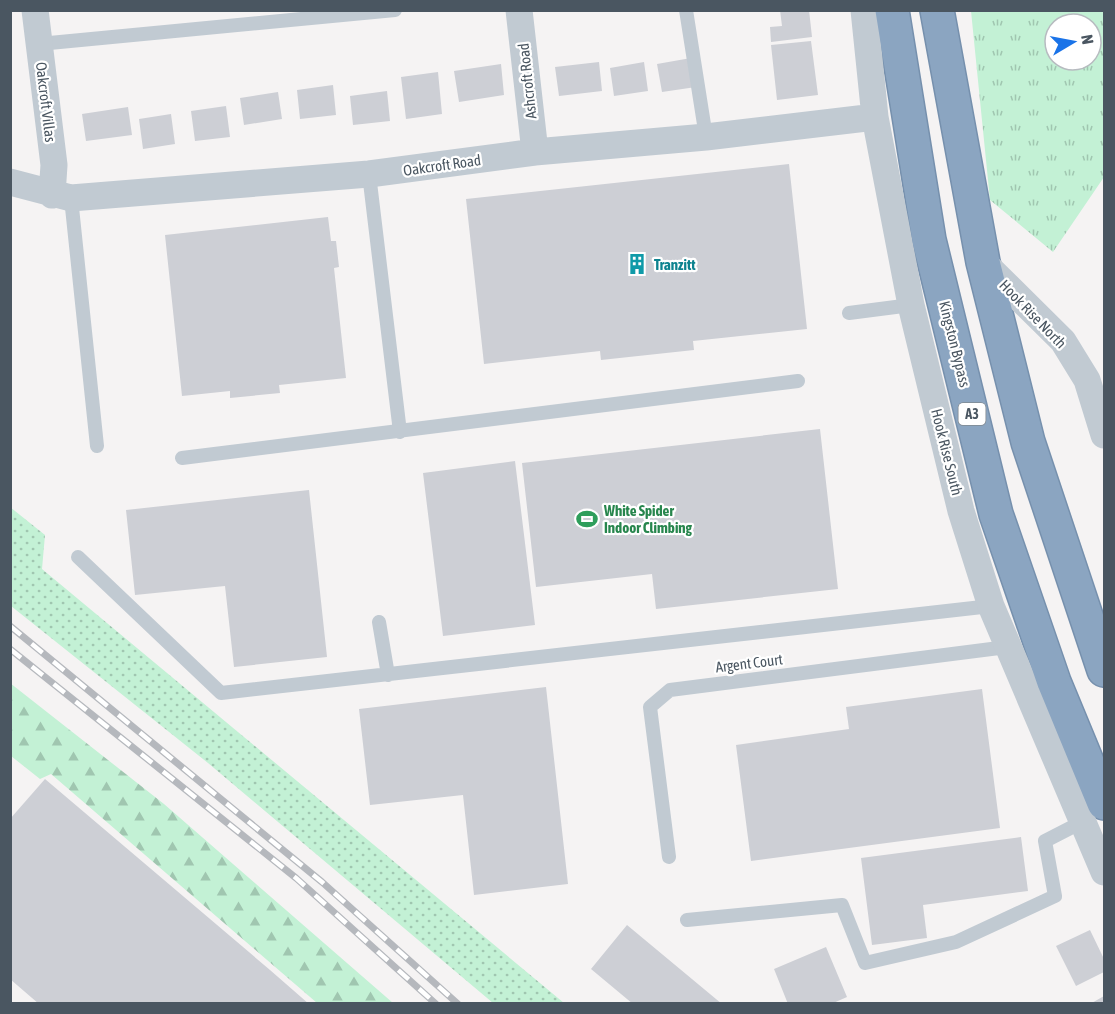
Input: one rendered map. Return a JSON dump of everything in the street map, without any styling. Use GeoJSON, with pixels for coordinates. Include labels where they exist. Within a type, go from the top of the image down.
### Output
{"type":"FeatureCollection","features":[{"type":"Feature","properties":{"kind":"highway","name":"Kingston Bypass"},"geometry":{"type":"LineString","coordinates":[[892,10],[929,240],[996,513],[1054,681],[1093,812]]}},
{"type":"Feature","properties":{"kind":"highway"},"geometry":{"type":"LineString","coordinates":[[937,10],[983,262],[1028,442],[1104,670]]}},
{"type":"Feature","properties":{"kind":"street","name":"Oakcroft Villas"},"geometry":{"type":"LineString","coordinates":[[35,10],[54,165],[62,196]]}},
{"type":"Feature","properties":{"kind":"street","name":"Ashcroft Road"},"geometry":{"type":"LineString","coordinates":[[519,10],[535,152]]}},
{"type":"Feature","properties":{"kind":"street","name":"Hook Rise South"},"geometry":{"type":"LineString","coordinates":[[864,10],[875,117],[911,305],[961,511],[990,606],[1007,647],[1093,812],[1104,872]]}},
{"type":"Feature","properties":{"kind":"street","name":"Oakcroft Road"},"geometry":{"type":"LineString","coordinates":[[10,182],[62,196],[369,174],[535,152],[706,137],[875,117]]}},
{"type":"Feature","properties":{"kind":"street","name":"Hook Rise North"},"geometry":{"type":"LineString","coordinates":[[983,262],[1063,341],[1087,380],[1104,435]]}},
{"type":"Feature","properties":{"kind":"lane"},"geometry":{"type":"LineString","coordinates":[[39,44],[396,10]]}},
{"type":"Feature","properties":{"kind":"lane"},"geometry":{"type":"LineString","coordinates":[[686,10],[706,137]]}},
{"type":"Feature","properties":{"kind":"lane"},"geometry":{"type":"LineString","coordinates":[[369,174],[400,432]]}},
{"type":"Feature","properties":{"kind":"lane"},"geometry":{"type":"LineString","coordinates":[[62,196],[97,446]]}},
{"type":"Feature","properties":{"kind":"lane"},"geometry":{"type":"LineString","coordinates":[[849,313],[911,305]]}},
{"type":"Feature","properties":{"kind":"lane"},"geometry":{"type":"LineString","coordinates":[[182,458],[798,381]]}},
{"type":"Feature","properties":{"kind":"lane"},"geometry":{"type":"LineString","coordinates":[[78,557],[221,693],[990,606]]}},
{"type":"Feature","properties":{"kind":"lane"},"geometry":{"type":"LineString","coordinates":[[379,622],[388,675]]}},
{"type":"Feature","properties":{"kind":"lane","name":"Argent Court"},"geometry":{"type":"LineString","coordinates":[[669,856],[650,707],[670,690],[1007,647]]}},
{"type":"Feature","properties":{"kind":"lane"},"geometry":{"type":"LineString","coordinates":[[687,920],[842,905],[866,963],[956,942],[1054,896],[1045,841],[1093,812]]}},
{"type":"Feature","properties":{"kind":"green space"},"geometry":{"type":"Polygon","coordinates":[[[971,11],[1104,11],[1104,177],[1053,252],[990,200],[971,11]]]}},
{"type":"Feature","properties":{"kind":"green space"},"geometry":{"type":"Polygon","coordinates":[[[10,507],[45,535],[42,569],[564,1003],[493,1003],[208,763],[11,606],[10,507]]]}},
{"type":"Feature","properties":{"kind":"green space"},"geometry":{"type":"Polygon","coordinates":[[[10,683],[164,804],[393,1003],[317,1003],[51,774],[40,779],[11,756],[10,683]]]}},
{"type":"Feature","properties":{"kind":"building"},"geometry":{"type":"Polygon","coordinates":[[[780,10],[809,10],[812,37],[771,42],[770,27],[782,26],[780,10]]]}},
{"type":"Feature","properties":{"kind":"building"},"geometry":{"type":"Polygon","coordinates":[[[811,41],[818,95],[777,100],[771,45],[811,41]]]}},
{"type":"Feature","properties":{"kind":"building"},"geometry":{"type":"Polygon","coordinates":[[[691,58],[696,87],[662,92],[657,64],[691,58]]]}},
{"type":"Feature","properties":{"kind":"building"},"geometry":{"type":"Polygon","coordinates":[[[599,62],[602,91],[559,96],[555,67],[599,62]]]}},
{"type":"Feature","properties":{"kind":"building"},"geometry":{"type":"Polygon","coordinates":[[[644,62],[648,91],[614,96],[610,68],[644,62]]]}},
{"type":"Feature","properties":{"kind":"building"},"geometry":{"type":"Polygon","coordinates":[[[501,64],[504,95],[459,102],[454,71],[501,64]]]}},
{"type":"Feature","properties":{"kind":"building"},"geometry":{"type":"Polygon","coordinates":[[[438,72],[442,114],[406,119],[401,77],[438,72]]]}},
{"type":"Feature","properties":{"kind":"building"},"geometry":{"type":"Polygon","coordinates":[[[333,85],[336,115],[300,119],[297,90],[333,85]]]}},
{"type":"Feature","properties":{"kind":"building"},"geometry":{"type":"Polygon","coordinates":[[[387,91],[390,121],[353,125],[350,96],[387,91]]]}},
{"type":"Feature","properties":{"kind":"building"},"geometry":{"type":"Polygon","coordinates":[[[278,92],[282,119],[244,125],[240,98],[278,92]]]}},
{"type":"Feature","properties":{"kind":"building"},"geometry":{"type":"Polygon","coordinates":[[[226,106],[230,137],[195,141],[191,111],[226,106]]]}},
{"type":"Feature","properties":{"kind":"building"},"geometry":{"type":"Polygon","coordinates":[[[128,107],[132,135],[86,141],[82,114],[128,107]]]}},
{"type":"Feature","properties":{"kind":"building"},"geometry":{"type":"Polygon","coordinates":[[[171,114],[175,144],[143,149],[139,119],[171,114]]]}},
{"type":"Feature","properties":{"kind":"building","name":"Tranzitt"},"geometry":{"type":"Polygon","coordinates":[[[789,164],[807,329],[693,341],[694,350],[601,360],[600,351],[484,364],[466,199],[789,164]]]}},
{"type":"Feature","properties":{"kind":"building"},"geometry":{"type":"Polygon","coordinates":[[[328,217],[331,241],[336,241],[339,267],[334,268],[346,378],[279,385],[280,393],[230,398],[230,391],[182,396],[165,235],[328,217]]]}},
{"type":"Feature","properties":{"kind":"building"},"geometry":{"type":"Polygon","coordinates":[[[820,429],[838,589],[656,609],[652,574],[536,587],[522,463],[820,429]]]}},
{"type":"Feature","properties":{"kind":"building"},"geometry":{"type":"Polygon","coordinates":[[[515,461],[535,625],[443,636],[423,473],[515,461]]]}},
{"type":"Feature","properties":{"kind":"building"},"geometry":{"type":"Polygon","coordinates":[[[309,490],[327,657],[234,667],[225,586],[135,595],[126,510],[309,490]]]}},
{"type":"Feature","properties":{"kind":"building"},"geometry":{"type":"Polygon","coordinates":[[[546,687],[568,884],[474,895],[463,795],[370,805],[359,709],[546,687]]]}},
{"type":"Feature","properties":{"kind":"building"},"geometry":{"type":"Polygon","coordinates":[[[982,689],[1000,828],[751,861],[736,745],[849,729],[846,707],[982,689]]]}},
{"type":"Feature","properties":{"kind":"building"},"geometry":{"type":"Polygon","coordinates":[[[45,779],[309,1004],[39,1004],[10,979],[10,819],[45,779]]]}},
{"type":"Feature","properties":{"kind":"building"},"geometry":{"type":"Polygon","coordinates":[[[1021,837],[1028,891],[923,905],[927,938],[872,945],[861,858],[1021,837]]]}},
{"type":"Feature","properties":{"kind":"building"},"geometry":{"type":"Polygon","coordinates":[[[627,925],[722,1004],[633,1004],[591,969],[627,925]]]}},
{"type":"Feature","properties":{"kind":"building"},"geometry":{"type":"Polygon","coordinates":[[[1090,930],[1104,959],[1104,972],[1076,986],[1056,946],[1090,930]]]}},
{"type":"Feature","properties":{"kind":"building"},"geometry":{"type":"Polygon","coordinates":[[[826,947],[847,997],[831,1004],[788,1004],[774,969],[826,947]]]}},
{"type":"Feature","properties":{"kind":"building"},"geometry":{"type":"Polygon","coordinates":[[[1104,996],[1104,1004],[1090,1004],[1104,996]]]}},
{"type":"Feature","properties":{"kind":"railway"},"geometry":{"type":"LineString","coordinates":[[10,626],[322,882],[458,1004]]}},
{"type":"Feature","properties":{"kind":"railway"},"geometry":{"type":"LineString","coordinates":[[10,649],[296,878],[436,1004]]}},
{"type":"Feature","properties":{"kind":"place","name":"Tranzitt"},"geometry":{"type":"Point","coordinates":[637,264]}},
{"type":"Feature","properties":{"kind":"place","name":"White Spider Indoor Climbing"},"geometry":{"type":"Point","coordinates":[587,519]}}]}
